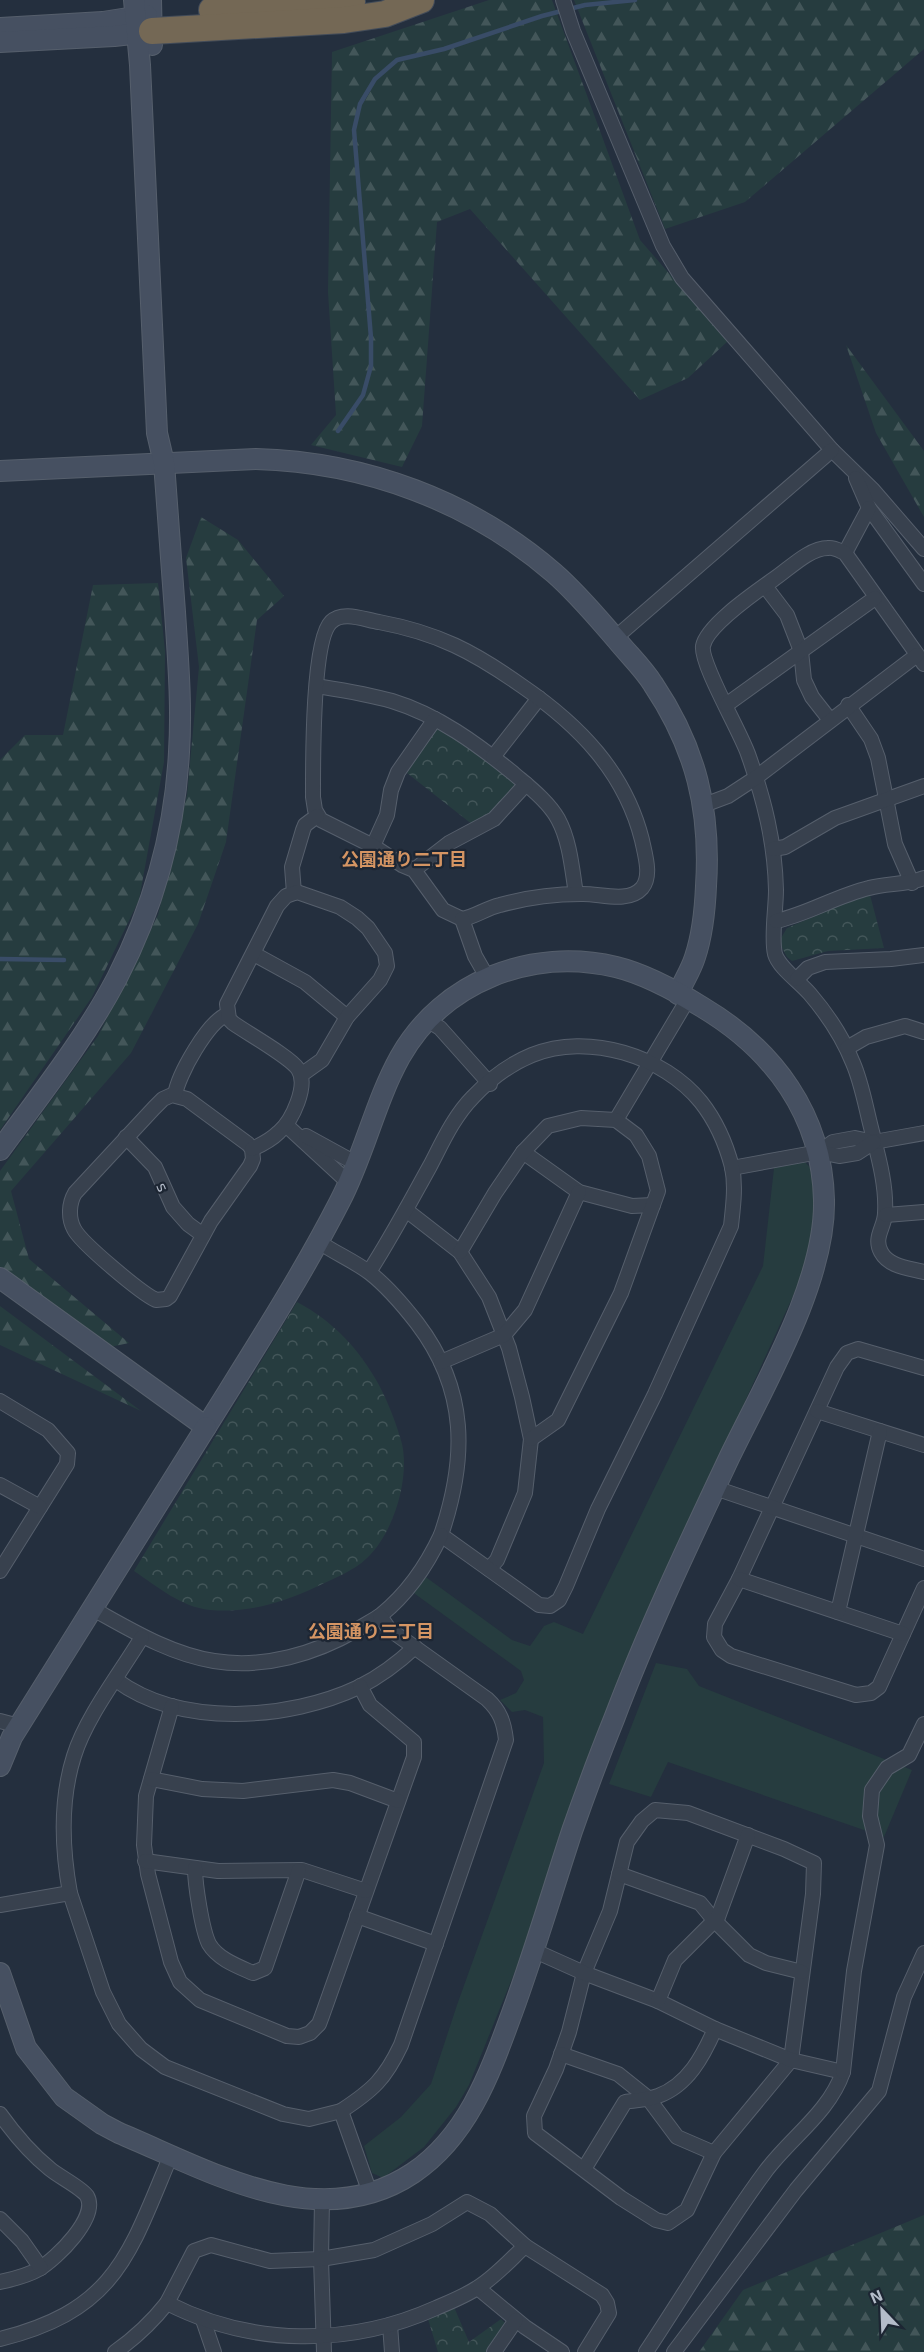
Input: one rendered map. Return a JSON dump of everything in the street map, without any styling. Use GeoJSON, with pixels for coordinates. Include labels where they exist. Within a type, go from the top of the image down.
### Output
{"type":"FeatureCollection","features":[{"type":"Feature","properties":{"kind":"highway"},"geometry":{"type":"LineString","coordinates":[[298,5],[329,0]]}},
{"type":"Feature","properties":{"kind":"highway"},"geometry":{"type":"LineString","coordinates":[[143,16],[370,0]]}},
{"type":"Feature","properties":{"kind":"highway"},"geometry":{"type":"LineString","coordinates":[[143,16],[344,20],[385,14],[421,0]]}},
{"type":"Feature","properties":{"kind":"street"},"geometry":{"type":"LineString","coordinates":[[563,0],[573,30],[663,246],[682,278],[832,450],[924,549]]}},
{"type":"Feature","properties":{"kind":"street"},"geometry":{"type":"LineString","coordinates":[[0,28],[103,22],[143,16]]}},
{"type":"Feature","properties":{"kind":"street"},"geometry":{"type":"LineString","coordinates":[[0,42],[143,16]]}},
{"type":"Feature","properties":{"kind":"street"},"geometry":{"type":"LineString","coordinates":[[0,1150],[63,1064],[108,994],[141,926],[166,845],[177,776],[180,719],[164,463],[169,432],[143,16]]}},
{"type":"Feature","properties":{"kind":"street"},"geometry":{"type":"LineString","coordinates":[[615,638],[832,450]]}},
{"type":"Feature","properties":{"kind":"street"},"geometry":{"type":"LineString","coordinates":[[0,471],[285,460],[348,469],[411,488],[471,515],[523,548],[571,588],[652,682],[673,717],[688,751],[704,805],[709,848],[704,923],[683,996],[651,1063],[616,1120]]}},
{"type":"Feature","properties":{"kind":"street"},"geometry":{"type":"LineString","coordinates":[[854,472],[869,508],[924,584]]}},
{"type":"Feature","properties":{"kind":"street"},"geometry":{"type":"LineString","coordinates":[[845,553],[869,508]]}},
{"type":"Feature","properties":{"kind":"street"},"geometry":{"type":"LineString","coordinates":[[704,805],[728,796],[756,778],[848,705],[920,659],[845,553],[830,547],[816,550],[765,586],[715,626],[705,640],[702,650],[704,663],[747,751],[756,778],[773,839],[775,952],[780,965],[797,979],[831,1021],[856,1069],[885,1196],[886,1215],[877,1238],[879,1250],[886,1260],[896,1265],[924,1272]]}},
{"type":"Feature","properties":{"kind":"street"},"geometry":{"type":"LineString","coordinates":[[765,586],[787,615],[801,651],[804,680],[812,697],[830,720]]}},
{"type":"Feature","properties":{"kind":"street"},"geometry":{"type":"LineString","coordinates":[[726,705],[875,598]]}},
{"type":"Feature","properties":{"kind":"street"},"geometry":{"type":"LineString","coordinates":[[462,919],[499,905],[576,894],[624,897],[636,894],[641,890],[647,878],[643,845],[631,806],[613,772],[592,744],[574,726],[539,698],[466,649],[400,626],[348,616],[335,619],[326,629],[323,638],[316,686],[313,730],[313,797],[317,816],[414,870],[443,910],[462,919],[475,956],[487,977]]}},
{"type":"Feature","properties":{"kind":"street"},"geometry":{"type":"LineString","coordinates":[[316,686],[391,701],[435,719],[493,757],[526,784],[557,817],[566,837],[576,894]]}},
{"type":"Feature","properties":{"kind":"street"},"geometry":{"type":"LineString","coordinates":[[493,757],[539,698]]}},
{"type":"Feature","properties":{"kind":"street"},"geometry":{"type":"LineString","coordinates":[[776,921],[871,887],[918,880],[895,844],[878,758],[871,739],[848,705]]}},
{"type":"Feature","properties":{"kind":"street"},"geometry":{"type":"LineString","coordinates":[[373,846],[387,815],[391,790],[398,772],[435,719]]}},
{"type":"Feature","properties":{"kind":"street"},"geometry":{"type":"LineString","coordinates":[[414,870],[449,843],[494,819],[526,784]]}},
{"type":"Feature","properties":{"kind":"street"},"geometry":{"type":"LineString","coordinates":[[773,849],[784,847],[835,818],[924,786]]}},
{"type":"Feature","properties":{"kind":"street"},"geometry":{"type":"LineString","coordinates":[[294,893],[291,874],[303,830],[305,825],[317,816]]}},
{"type":"Feature","properties":{"kind":"street"},"geometry":{"type":"LineString","coordinates":[[252,1149],[267,1141],[286,1125],[297,1103],[301,1075],[294,1064],[233,1023],[226,1009],[229,997],[254,954],[277,906],[286,896],[294,893],[312,896],[340,907],[357,918],[368,928],[385,952],[387,966],[385,974],[347,1017],[322,1060],[301,1075]]}},
{"type":"Feature","properties":{"kind":"street"},"geometry":{"type":"LineString","coordinates":[[254,954],[305,982],[347,1017]]}},
{"type":"Feature","properties":{"kind":"street"},"geometry":{"type":"LineString","coordinates":[[797,979],[808,968],[825,962],[924,955]]}},
{"type":"Feature","properties":{"kind":"street"},"geometry":{"type":"LineString","coordinates":[[0,1766],[9,1724],[93,1609],[319,1242],[349,1183],[393,1070],[427,1020],[457,995],[487,977],[544,962],[592,962],[635,973],[683,996],[708,1010],[755,1044],[783,1077],[806,1117],[819,1152],[824,1200],[821,1244],[810,1282],[781,1351],[664,1596],[615,1716],[573,1829],[535,1951],[494,2064],[470,2113],[446,2146],[413,2173],[392,2185],[370,2193],[322,2200],[286,2197],[253,2189],[102,2124],[64,2097],[26,2048],[0,1972]]}},
{"type":"Feature","properties":{"kind":"street"},"geometry":{"type":"LineString","coordinates":[[175,1095],[182,1071],[213,1025],[228,1014]]}},
{"type":"Feature","properties":{"kind":"street"},"geometry":{"type":"LineString","coordinates":[[427,1020],[440,1028],[490,1083]]}},
{"type":"Feature","properties":{"kind":"street"},"geometry":{"type":"LineString","coordinates":[[847,1048],[866,1037],[905,1026],[924,1032]]}},
{"type":"Feature","properties":{"kind":"street"},"geometry":{"type":"LineString","coordinates":[[369,1272],[451,1127],[472,1097],[506,1069],[533,1055],[551,1050],[585,1046],[620,1052],[651,1063],[678,1080],[699,1100],[721,1133],[732,1168],[734,1198],[731,1226],[656,1394],[598,1509],[559,1600],[550,1606],[538,1605],[441,1535]]}},
{"type":"Feature","properties":{"kind":"street"},"geometry":{"type":"LineString","coordinates":[[175,1095],[187,1099],[248,1144],[252,1149],[253,1159],[203,1235],[170,1296],[160,1301],[149,1297],[76,1233],[70,1215],[72,1197],[159,1103],[175,1095]]}},
{"type":"Feature","properties":{"kind":"street"},"geometry":{"type":"LineString","coordinates":[[460,1252],[495,1193],[523,1152],[548,1126],[581,1118],[616,1120],[636,1135],[649,1156],[658,1191],[621,1293],[558,1420],[531,1439]]}},
{"type":"Feature","properties":{"kind":"street"},"geometry":{"type":"LineString","coordinates":[[286,1125],[357,1164]]}},
{"type":"Feature","properties":{"kind":"street"},"geometry":{"type":"LineString","coordinates":[[286,1125],[349,1183]]}},
{"type":"Feature","properties":{"kind":"street"},"geometry":{"type":"LineString","coordinates":[[732,1168],[819,1152],[833,1142],[855,1138],[874,1142],[924,1133]]}},
{"type":"Feature","properties":{"kind":"street","name":"s"},"geometry":{"type":"LineString","coordinates":[[126,1137],[154,1167],[173,1207],[188,1224],[203,1235]]}},
{"type":"Feature","properties":{"kind":"street"},"geometry":{"type":"LineString","coordinates":[[523,1152],[579,1192],[632,1206],[653,1205]]}},
{"type":"Feature","properties":{"kind":"street"},"geometry":{"type":"LineString","coordinates":[[441,1362],[504,1335],[525,1310],[579,1192]]}},
{"type":"Feature","properties":{"kind":"street"},"geometry":{"type":"LineString","coordinates":[[406,1210],[460,1252],[489,1298],[504,1335],[522,1397],[531,1439],[525,1493],[497,1560],[489,1569]]}},
{"type":"Feature","properties":{"kind":"street"},"geometry":{"type":"LineString","coordinates":[[886,1215],[924,1212]]}},
{"type":"Feature","properties":{"kind":"street"},"geometry":{"type":"LineString","coordinates":[[93,1609],[166,1647],[213,1661],[261,1662],[290,1658],[319,1648],[339,1640],[380,1616],[426,1564],[441,1535],[452,1504],[458,1468],[459,1425],[451,1385],[434,1345],[409,1312],[369,1272],[319,1242]]}},
{"type":"Feature","properties":{"kind":"street"},"geometry":{"type":"LineString","coordinates":[[0,1278],[206,1427]]}},
{"type":"Feature","properties":{"kind":"street"},"geometry":{"type":"LineString","coordinates":[[924,1368],[858,1349],[847,1353],[837,1367],[739,1579],[715,1624],[714,1637],[722,1650],[731,1656],[856,1695],[871,1693],[879,1687],[924,1588]]}},
{"type":"Feature","properties":{"kind":"street"},"geometry":{"type":"LineString","coordinates":[[0,1401],[48,1430],[68,1453],[67,1464],[0,1571]]}},
{"type":"Feature","properties":{"kind":"street"},"geometry":{"type":"LineString","coordinates":[[817,1410],[924,1445]]}},
{"type":"Feature","properties":{"kind":"street"},"geometry":{"type":"LineString","coordinates":[[838,1612],[880,1431]]}},
{"type":"Feature","properties":{"kind":"street"},"geometry":{"type":"LineString","coordinates":[[0,1485],[40,1507]]}},
{"type":"Feature","properties":{"kind":"street"},"geometry":{"type":"LineString","coordinates":[[715,1488],[924,1559]]}},
{"type":"Feature","properties":{"kind":"street"},"geometry":{"type":"LineString","coordinates":[[739,1579],[903,1634]]}},
{"type":"Feature","properties":{"kind":"street"},"geometry":{"type":"LineString","coordinates":[[142,1636],[85,1731],[74,1756],[64,1807],[65,1869],[70,1893],[103,1992],[118,2024],[141,2049],[165,2067],[283,2114],[309,2119],[341,2111],[378,2084],[390,2067],[401,2045],[506,1740],[504,1725],[498,1710],[488,1699],[388,1629],[380,1616]]}},
{"type":"Feature","properties":{"kind":"street"},"geometry":{"type":"LineString","coordinates":[[116,1680],[146,1697],[172,1706],[213,1712],[265,1712],[311,1703],[360,1686],[415,1647]]}},
{"type":"Feature","properties":{"kind":"street"},"geometry":{"type":"LineString","coordinates":[[172,1706],[151,1779],[144,1813],[145,1861],[171,1962],[184,1987],[200,2000],[287,2036],[299,2037],[310,2033],[319,2024],[414,1756],[414,1742],[370,1705],[360,1686]]}},
{"type":"Feature","properties":{"kind":"street"},"geometry":{"type":"LineString","coordinates":[[646,2352],[761,2177],[786,2147],[826,2106],[838,2088],[843,2072],[854,1971],[877,1845],[870,1816],[872,1790],[887,1768],[909,1755],[924,1724]]}},
{"type":"Feature","properties":{"kind":"street"},"geometry":{"type":"LineString","coordinates":[[151,1779],[202,1789],[243,1791],[333,1780],[350,1783],[398,1801]]}},
{"type":"Feature","properties":{"kind":"street"},"geometry":{"type":"LineString","coordinates":[[655,1810],[688,1813],[748,1835],[814,1863],[813,1894],[790,2060],[714,2153],[687,2210],[668,2223],[656,2220],[621,2198],[535,2133],[534,2116],[561,2054],[584,1973],[610,1911],[627,1842],[642,1821],[655,1810]]}},
{"type":"Feature","properties":{"kind":"street"},"geometry":{"type":"LineString","coordinates":[[658,2001],[675,1960],[714,1920],[748,1835]]}},
{"type":"Feature","properties":{"kind":"street"},"geometry":{"type":"LineString","coordinates":[[145,1861],[233,1871],[299,1870],[366,1891]]}},
{"type":"Feature","properties":{"kind":"street"},"geometry":{"type":"LineString","coordinates":[[195,1868],[195,1887],[209,1944],[225,1960],[252,1973],[265,1968],[299,1870]]}},
{"type":"Feature","properties":{"kind":"street"},"geometry":{"type":"LineString","coordinates":[[619,1874],[700,1903],[749,1955],[766,1963],[802,1972]]}},
{"type":"Feature","properties":{"kind":"street"},"geometry":{"type":"LineString","coordinates":[[0,1905],[70,1893]]}},
{"type":"Feature","properties":{"kind":"street"},"geometry":{"type":"LineString","coordinates":[[357,1916],[436,1944]]}},
{"type":"Feature","properties":{"kind":"street"},"geometry":{"type":"LineString","coordinates":[[535,1951],[584,1973],[658,2001],[790,2060],[843,2072]]}},
{"type":"Feature","properties":{"kind":"street"},"geometry":{"type":"LineString","coordinates":[[674,2352],[796,2190],[879,2091],[904,1997],[924,1953]]}},
{"type":"Feature","properties":{"kind":"street"},"geometry":{"type":"LineString","coordinates":[[584,2169],[625,2102],[658,2096],[680,2083],[702,2058],[715,2028]]}},
{"type":"Feature","properties":{"kind":"street"},"geometry":{"type":"LineString","coordinates":[[561,2054],[618,2074],[648,2098],[677,2137],[714,2153]]}},
{"type":"Feature","properties":{"kind":"street"},"geometry":{"type":"LineString","coordinates":[[341,2111],[370,2193]]}},
{"type":"Feature","properties":{"kind":"street"},"geometry":{"type":"LineString","coordinates":[[0,2114],[26,2149],[51,2170],[86,2194],[90,2205],[88,2216],[59,2253],[40,2268],[24,2276],[0,2282]]}},
{"type":"Feature","properties":{"kind":"street"},"geometry":{"type":"LineString","coordinates":[[0,2339],[35,2330],[58,2319],[77,2308],[104,2286],[130,2249],[171,2155]]}},
{"type":"Feature","properties":{"kind":"street"},"geometry":{"type":"LineString","coordinates":[[322,2200],[324,2352]]}},
{"type":"Feature","properties":{"kind":"street"},"geometry":{"type":"LineString","coordinates":[[115,2352],[133,2347],[167,2303],[194,2251],[211,2245],[270,2261],[321,2259],[374,2250],[432,2224],[467,2202],[490,2214],[525,2246],[602,2295],[609,2313],[585,2352]]}},
{"type":"Feature","properties":{"kind":"street"},"geometry":{"type":"LineString","coordinates":[[0,2219],[22,2241],[40,2268]]}},
{"type":"Feature","properties":{"kind":"street"},"geometry":{"type":"LineString","coordinates":[[167,2303],[203,2320],[235,2330],[277,2336],[324,2337],[390,2325],[422,2315],[478,2288],[525,2246]]}},
{"type":"Feature","properties":{"kind":"street"},"geometry":{"type":"LineString","coordinates":[[478,2288],[516,2320],[562,2352]]}},
{"type":"Feature","properties":{"kind":"street"},"geometry":{"type":"LineString","coordinates":[[203,2320],[214,2352]]}},
{"type":"Feature","properties":{"kind":"street"},"geometry":{"type":"LineString","coordinates":[[494,2352],[516,2320]]}},
{"type":"Feature","properties":{"kind":"street"},"geometry":{"type":"LineString","coordinates":[[390,2325],[392,2352]]}},
{"type":"Feature","properties":{"kind":"green space"},"geometry":{"type":"Polygon","coordinates":[[[489,0],[552,0],[640,240],[728,341],[688,378],[640,400],[470,209],[437,222],[422,426],[402,467],[311,445],[336,415],[328,292],[332,52],[489,0]]]}},
{"type":"Feature","properties":{"kind":"green space"},"geometry":{"type":"Polygon","coordinates":[[[574,0],[924,0],[924,49],[745,202],[665,229],[574,0]]]}},
{"type":"Feature","properties":{"kind":"green space"},"geometry":{"type":"Polygon","coordinates":[[[846,345],[924,451],[924,517],[876,433],[846,345]]]}},
{"type":"Feature","properties":{"kind":"green space"},"geometry":{"type":"Polygon","coordinates":[[[201,517],[238,540],[284,596],[257,620],[226,842],[198,924],[131,1053],[11,1191],[29,1259],[129,1343],[110,1347],[0,1270],[0,1171],[98,1036],[158,915],[187,795],[199,667],[186,558],[201,517]]]}},
{"type":"Feature","properties":{"kind":"green space"},"geometry":{"type":"Polygon","coordinates":[[[158,583],[165,651],[164,762],[139,900],[92,997],[0,1130],[0,760],[25,735],[63,735],[93,585],[158,583]]]}},
{"type":"Feature","properties":{"kind":"green space"},"geometry":{"type":"Polygon","coordinates":[[[436,723],[521,785],[496,811],[473,825],[407,773],[436,723]]]}},
{"type":"Feature","properties":{"kind":"green space"},"geometry":{"type":"Polygon","coordinates":[[[870,895],[884,948],[828,951],[792,961],[787,957],[781,946],[781,938],[787,928],[847,902],[870,895]]]}},
{"type":"Feature","properties":{"kind":"green space"},"geometry":{"type":"Polygon","coordinates":[[[805,1162],[815,1173],[813,1227],[804,1272],[747,1397],[469,2085],[456,2107],[424,2147],[383,2178],[372,2173],[364,2146],[401,2117],[431,2084],[544,1763],[543,1717],[525,1710],[512,1712],[500,1700],[516,1693],[524,1680],[521,1671],[411,1591],[423,1575],[512,1640],[530,1646],[544,1626],[554,1622],[583,1634],[763,1266],[774,1168],[805,1162]]]}},
{"type":"Feature","properties":{"kind":"green space"},"geometry":{"type":"Polygon","coordinates":[[[297,1302],[334,1327],[354,1348],[371,1372],[389,1406],[398,1429],[404,1458],[401,1489],[392,1521],[376,1548],[362,1563],[303,1593],[264,1606],[238,1610],[210,1610],[189,1605],[134,1571],[297,1302]]]}},
{"type":"Feature","properties":{"kind":"green space"},"geometry":{"type":"Polygon","coordinates":[[[0,1306],[141,1411],[0,1345],[0,1306]]]}},
{"type":"Feature","properties":{"kind":"green space"},"geometry":{"type":"Polygon","coordinates":[[[656,1663],[687,1669],[699,1686],[912,1770],[884,1837],[668,1762],[651,1797],[609,1784],[656,1663]]]}},
{"type":"Feature","properties":{"kind":"green space"},"geometry":{"type":"Polygon","coordinates":[[[924,2215],[924,2352],[699,2352],[743,2290],[924,2215]]]}},
{"type":"Feature","properties":{"kind":"green space"},"geometry":{"type":"Polygon","coordinates":[[[454,2307],[469,2342],[501,2319],[506,2324],[488,2352],[438,2352],[428,2319],[454,2307]]]}},
{"type":"Feature","properties":{"kind":"waterway"},"geometry":{"type":"LineString","coordinates":[[338,431],[363,395],[371,366],[371,338],[354,130],[360,104],[375,79],[397,60],[444,49],[542,16],[585,5],[635,0]]}},
{"type":"Feature","properties":{"kind":"waterway"},"geometry":{"type":"LineString","coordinates":[[0,959],[64,960]]}},
{"type":"Feature","properties":{"kind":"district","name":"公園通り二丁目"},"geometry":{"type":"Point","coordinates":[404,860]}},
{"type":"Feature","properties":{"kind":"district","name":"公園通り三丁目"},"geometry":{"type":"Point","coordinates":[371,1632]}}]}
